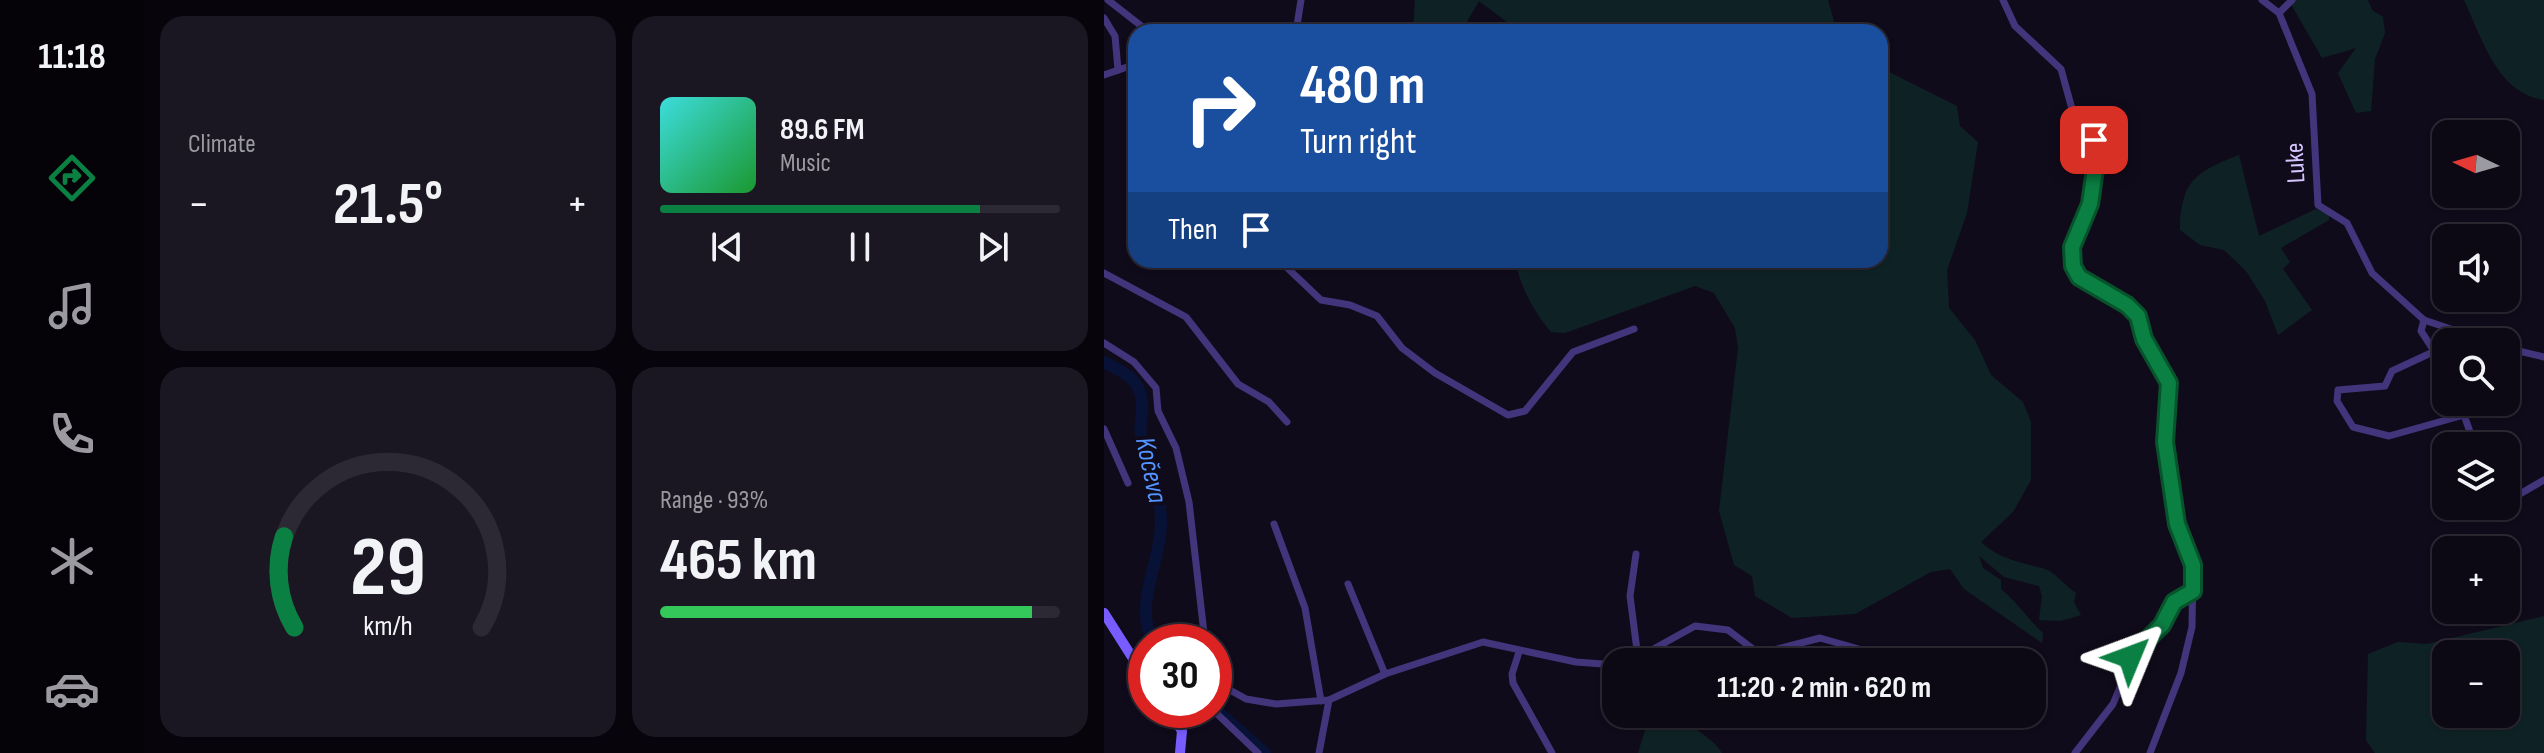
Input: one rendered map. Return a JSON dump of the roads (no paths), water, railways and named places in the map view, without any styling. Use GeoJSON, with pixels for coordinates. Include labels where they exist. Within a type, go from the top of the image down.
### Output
{"type":"FeatureCollection","features":[{"type":"Feature","properties":{"kind":"main road"},"geometry":{"type":"LineString","coordinates":[[1104,613],[1128,651]]}},
{"type":"Feature","properties":{"kind":"main road"},"geometry":{"type":"LineString","coordinates":[[1180,728],[1183,744],[1180,753]]}},
{"type":"Feature","properties":{"kind":"street"},"geometry":{"type":"LineString","coordinates":[[1108,0],[1139,24]]}},
{"type":"Feature","properties":{"kind":"street"},"geometry":{"type":"LineString","coordinates":[[1297,24],[1301,0]]}},
{"type":"Feature","properties":{"kind":"street"},"geometry":{"type":"LineString","coordinates":[[2003,0],[2015,26],[2061,69],[2072,109],[2094,140],[2096,162],[2090,204],[2072,247],[2073,266],[2079,277],[2127,305],[2138,316],[2144,339],[2169,383],[2165,442],[2177,524],[2193,565],[2192,627],[2181,673],[2150,753]]}},
{"type":"Feature","properties":{"kind":"street"},"geometry":{"type":"LineString","coordinates":[[2262,0],[2279,13],[2292,0]]}},
{"type":"Feature","properties":{"kind":"street","name":"Luke"},"geometry":{"type":"LineString","coordinates":[[2279,13],[2312,94],[2318,205],[2347,223],[2372,273],[2424,320],[2448,328]]}},
{"type":"Feature","properties":{"kind":"street"},"geometry":{"type":"LineString","coordinates":[[1104,18],[1115,36],[1118,70]]}},
{"type":"Feature","properties":{"kind":"street"},"geometry":{"type":"LineString","coordinates":[[1104,75],[1128,67]]}},
{"type":"Feature","properties":{"kind":"street"},"geometry":{"type":"LineString","coordinates":[[1287,268],[1321,300],[1350,305],[1377,316],[1402,348],[1435,373],[1508,415],[1525,411],[1573,352],[1634,329]]}},
{"type":"Feature","properties":{"kind":"street"},"geometry":{"type":"LineString","coordinates":[[1104,273],[1186,317],[1238,384],[1269,402],[1287,422]]}},
{"type":"Feature","properties":{"kind":"street"},"geometry":{"type":"LineString","coordinates":[[2424,320],[2421,331],[2432,350]]}},
{"type":"Feature","properties":{"kind":"street"},"geometry":{"type":"LineString","coordinates":[[1104,343],[1134,362],[1156,388],[1158,411],[1176,448],[1189,502],[1203,624]]}},
{"type":"Feature","properties":{"kind":"street"},"geometry":{"type":"LineString","coordinates":[[2432,352],[2392,371],[2385,386],[2338,390],[2337,401],[2346,421],[2367,433],[2389,436],[2460,416]]}},
{"type":"Feature","properties":{"kind":"street"},"geometry":{"type":"LineString","coordinates":[[2520,354],[2544,357]]}},
{"type":"Feature","properties":{"kind":"street"},"geometry":{"type":"LineString","coordinates":[[1104,429],[1108,446],[1128,483]]}},
{"type":"Feature","properties":{"kind":"street"},"geometry":{"type":"LineString","coordinates":[[2520,494],[2544,480]]}},
{"type":"Feature","properties":{"kind":"street"},"geometry":{"type":"LineString","coordinates":[[1274,524],[1305,608],[1325,701],[1319,753]]}},
{"type":"Feature","properties":{"kind":"street"},"geometry":{"type":"LineString","coordinates":[[1636,554],[1630,596],[1637,648]]}},
{"type":"Feature","properties":{"kind":"street"},"geometry":{"type":"LineString","coordinates":[[1348,584],[1385,674]]}},
{"type":"Feature","properties":{"kind":"street"},"geometry":{"type":"LineString","coordinates":[[2075,753],[2113,704],[2136,649],[2162,625],[2174,602],[2193,591]]}},
{"type":"Feature","properties":{"kind":"street"},"geometry":{"type":"LineString","coordinates":[[1656,648],[1695,626],[1728,630],[1755,648]]}},
{"type":"Feature","properties":{"kind":"street"},"geometry":{"type":"LineString","coordinates":[[1781,648],[1820,638],[1855,648]]}},
{"type":"Feature","properties":{"kind":"street"},"geometry":{"type":"LineString","coordinates":[[1232,691],[1246,699],[1276,704],[1325,701],[1385,674],[1483,642],[1519,652],[1602,663]]}},
{"type":"Feature","properties":{"kind":"street"},"geometry":{"type":"LineString","coordinates":[[1519,652],[1512,674],[1513,683],[1552,753]]}},
{"type":"Feature","properties":{"kind":"street"},"geometry":{"type":"LineString","coordinates":[[1232,726],[1263,752]]}},
{"type":"Feature","properties":{"kind":"waterway","name":"Kočeva"},"geometry":{"type":"LineString","coordinates":[[1104,362],[1132,379],[1140,392],[1140,431],[1157,487],[1160,538],[1147,598],[1147,624]]}},
{"type":"Feature","properties":{"kind":"waterway","name":"Kočeva"},"geometry":{"type":"LineString","coordinates":[[1232,724],[1265,753]]}}]}
